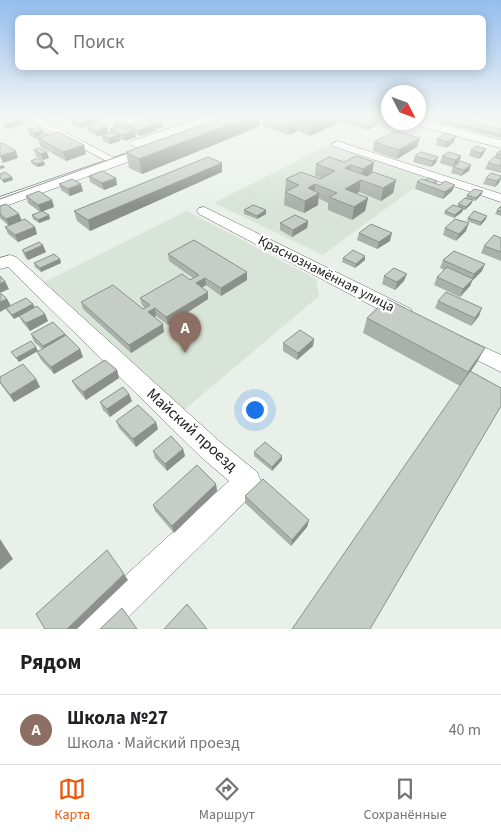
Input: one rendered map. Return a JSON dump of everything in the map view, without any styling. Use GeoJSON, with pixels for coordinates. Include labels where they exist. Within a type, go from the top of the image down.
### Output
{"type":"FeatureCollection","features":[{"type":"Feature","properties":{"kind":"street"},"geometry":{"type":"LineString","coordinates":[[86,146],[110,159]]}},
{"type":"Feature","properties":{"kind":"street"},"geometry":{"type":"LineString","coordinates":[[0,203],[145,146]]}},
{"type":"Feature","properties":{"kind":"street"},"geometry":{"type":"LineString","coordinates":[[345,146],[501,198]]}},
{"type":"Feature","properties":{"kind":"street"},"geometry":{"type":"LineString","coordinates":[[0,193],[110,159]]}},
{"type":"Feature","properties":{"kind":"street","name":"Краснознамённая улица"},"geometry":{"type":"LineString","coordinates":[[204,211],[416,320]]}},
{"type":"Feature","properties":{"kind":"street","name":"Майский проезд"},"geometry":{"type":"LineString","coordinates":[[0,264],[10,260],[210,449],[248,481],[92,629]]}},
{"type":"Feature","properties":{"kind":"street"},"geometry":{"type":"LineString","coordinates":[[442,334],[501,364]]}},
{"type":"Feature","properties":{"kind":"shaded area"},"geometry":{"type":"Polygon","coordinates":[[[325,146],[337,146],[430,176],[323,255],[214,203],[325,146]]]}},
{"type":"Feature","properties":{"kind":"shaded area"},"geometry":{"type":"Polygon","coordinates":[[[187,211],[316,279],[319,296],[184,410],[40,284],[187,211]]]}},
{"type":"Feature","properties":{"kind":"building"},"geometry":{"type":"Polygon","coordinates":[[[0,146],[8,146],[16,151],[0,156],[0,146]]]}},
{"type":"Feature","properties":{"kind":"building"},"geometry":{"type":"Polygon","coordinates":[[[53,146],[80,146],[63,152],[53,146]]]}},
{"type":"Feature","properties":{"kind":"building"},"geometry":{"type":"Polygon","coordinates":[[[142,146],[172,146],[139,159],[126,152],[142,146]]]}},
{"type":"Feature","properties":{"kind":"building"},"geometry":{"type":"Polygon","coordinates":[[[388,146],[405,146],[399,150],[388,146]]]}},
{"type":"Feature","properties":{"kind":"building"},"geometry":{"type":"Polygon","coordinates":[[[476,146],[486,149],[481,153],[471,150],[476,146]]]}},
{"type":"Feature","properties":{"kind":"building"},"geometry":{"type":"Polygon","coordinates":[[[39,148],[47,152],[41,154],[34,150],[39,148]]]}},
{"type":"Feature","properties":{"kind":"building"},"geometry":{"type":"Polygon","coordinates":[[[421,152],[438,157],[433,161],[415,156],[421,152]]]}},
{"type":"Feature","properties":{"kind":"building"},"geometry":{"type":"Polygon","coordinates":[[[449,152],[461,156],[455,160],[442,156],[449,152]]]}},
{"type":"Feature","properties":{"kind":"building"},"geometry":{"type":"Polygon","coordinates":[[[356,156],[374,162],[363,169],[351,165],[345,168],[367,176],[373,172],[396,180],[383,188],[361,180],[345,189],[368,198],[354,207],[329,197],[337,193],[315,184],[308,188],[319,193],[305,201],[285,192],[299,185],[286,179],[301,172],[320,179],[335,171],[316,164],[329,157],[344,162],[356,156]]]}},
{"type":"Feature","properties":{"kind":"building"},"geometry":{"type":"Polygon","coordinates":[[[208,157],[222,163],[88,220],[74,211],[208,157]]]}},
{"type":"Feature","properties":{"kind":"building"},"geometry":{"type":"Polygon","coordinates":[[[494,157],[501,159],[501,166],[488,163],[494,157]]]}},
{"type":"Feature","properties":{"kind":"building"},"geometry":{"type":"Polygon","coordinates":[[[38,158],[44,162],[37,164],[31,161],[38,158]]]}},
{"type":"Feature","properties":{"kind":"building"},"geometry":{"type":"Polygon","coordinates":[[[461,161],[471,165],[464,170],[453,167],[461,161]]]}},
{"type":"Feature","properties":{"kind":"building"},"geometry":{"type":"Polygon","coordinates":[[[102,171],[116,178],[102,183],[89,176],[102,171]]]}},
{"type":"Feature","properties":{"kind":"building"},"geometry":{"type":"Polygon","coordinates":[[[5,172],[12,177],[2,180],[0,174],[5,172]]]}},
{"type":"Feature","properties":{"kind":"building"},"geometry":{"type":"Polygon","coordinates":[[[491,173],[501,177],[497,181],[486,178],[491,173]]]}},
{"type":"Feature","properties":{"kind":"building"},"geometry":{"type":"Polygon","coordinates":[[[429,178],[437,181],[433,183],[425,180],[429,178]]]}},
{"type":"Feature","properties":{"kind":"building"},"geometry":{"type":"Polygon","coordinates":[[[72,179],[81,184],[68,189],[59,184],[72,179]]]}},
{"type":"Feature","properties":{"kind":"building"},"geometry":{"type":"Polygon","coordinates":[[[422,179],[440,185],[445,181],[455,185],[445,192],[417,182],[422,179]]]}},
{"type":"Feature","properties":{"kind":"building"},"geometry":{"type":"Polygon","coordinates":[[[474,189],[483,191],[476,198],[467,195],[474,189]]]}},
{"type":"Feature","properties":{"kind":"building"},"geometry":{"type":"Polygon","coordinates":[[[39,191],[52,200],[38,205],[26,196],[39,191]]]}},
{"type":"Feature","properties":{"kind":"building"},"geometry":{"type":"Polygon","coordinates":[[[465,198],[473,200],[466,207],[458,204],[465,198]]]}},
{"type":"Feature","properties":{"kind":"building"},"geometry":{"type":"Polygon","coordinates":[[[6,204],[19,214],[6,219],[0,214],[0,206],[6,204]]]}},
{"type":"Feature","properties":{"kind":"building"},"geometry":{"type":"Polygon","coordinates":[[[253,205],[266,210],[257,216],[244,210],[253,205]]]}},
{"type":"Feature","properties":{"kind":"building"},"geometry":{"type":"Polygon","coordinates":[[[453,205],[463,208],[455,215],[445,211],[453,205]]]}},
{"type":"Feature","properties":{"kind":"building"},"geometry":{"type":"Polygon","coordinates":[[[42,211],[49,215],[38,220],[32,215],[42,211]]]}},
{"type":"Feature","properties":{"kind":"building"},"geometry":{"type":"Polygon","coordinates":[[[474,211],[487,216],[481,222],[468,218],[474,211]]]}},
{"type":"Feature","properties":{"kind":"building"},"geometry":{"type":"Polygon","coordinates":[[[295,215],[308,221],[293,230],[280,223],[295,215]]]}},
{"type":"Feature","properties":{"kind":"building"},"geometry":{"type":"Polygon","coordinates":[[[25,219],[35,227],[15,235],[5,227],[25,219]]]}},
{"type":"Feature","properties":{"kind":"building"},"geometry":{"type":"Polygon","coordinates":[[[455,219],[469,223],[459,234],[445,228],[455,219]]]}},
{"type":"Feature","properties":{"kind":"building"},"geometry":{"type":"Polygon","coordinates":[[[371,224],[392,233],[379,242],[359,233],[371,224]]]}},
{"type":"Feature","properties":{"kind":"building"},"geometry":{"type":"Polygon","coordinates":[[[494,235],[501,238],[501,252],[484,246],[494,235]]]}},
{"type":"Feature","properties":{"kind":"building"},"geometry":{"type":"Polygon","coordinates":[[[194,240],[247,272],[221,288],[205,278],[196,283],[208,292],[166,317],[155,308],[148,312],[163,324],[129,345],[81,302],[113,285],[143,309],[150,305],[140,298],[182,274],[190,280],[199,275],[168,254],[194,240]]]}},
{"type":"Feature","properties":{"kind":"building"},"geometry":{"type":"Polygon","coordinates":[[[39,242],[43,245],[25,253],[22,250],[39,242]]]}},
{"type":"Feature","properties":{"kind":"building"},"geometry":{"type":"Polygon","coordinates":[[[353,250],[365,256],[356,264],[343,258],[353,250]]]}},
{"type":"Feature","properties":{"kind":"building"},"geometry":{"type":"Polygon","coordinates":[[[454,251],[485,264],[474,274],[443,260],[454,251]]]}},
{"type":"Feature","properties":{"kind":"building"},"geometry":{"type":"Polygon","coordinates":[[[54,254],[60,259],[40,268],[34,263],[54,254]]]}},
{"type":"Feature","properties":{"kind":"building"},"geometry":{"type":"Polygon","coordinates":[[[447,267],[473,279],[463,289],[437,277],[447,267]]]}},
{"type":"Feature","properties":{"kind":"building"},"geometry":{"type":"Polygon","coordinates":[[[394,268],[407,274],[397,282],[384,276],[394,268]]]}},
{"type":"Feature","properties":{"kind":"building"},"geometry":{"type":"Polygon","coordinates":[[[0,276],[5,281],[0,284],[0,276]]]}},
{"type":"Feature","properties":{"kind":"building"},"geometry":{"type":"Polygon","coordinates":[[[446,292],[482,308],[475,318],[438,301],[446,292]]]}},
{"type":"Feature","properties":{"kind":"building"},"geometry":{"type":"Polygon","coordinates":[[[0,294],[2,294],[7,299],[0,302],[0,294]]]}},
{"type":"Feature","properties":{"kind":"building"},"geometry":{"type":"Polygon","coordinates":[[[26,298],[33,304],[12,315],[6,308],[26,298]]]}},
{"type":"Feature","properties":{"kind":"building"},"geometry":{"type":"Polygon","coordinates":[[[387,299],[485,348],[468,372],[367,318],[387,299]]]}},
{"type":"Feature","properties":{"kind":"building"},"geometry":{"type":"Polygon","coordinates":[[[37,306],[45,314],[26,323],[19,316],[37,306]]]}},
{"type":"Feature","properties":{"kind":"building"},"geometry":{"type":"Polygon","coordinates":[[[53,322],[65,334],[43,346],[31,334],[53,322]]]}},
{"type":"Feature","properties":{"kind":"building"},"geometry":{"type":"Polygon","coordinates":[[[300,330],[314,339],[298,353],[283,343],[300,330]]]}},
{"type":"Feature","properties":{"kind":"building"},"geometry":{"type":"Polygon","coordinates":[[[66,335],[80,349],[51,367],[37,352],[66,335]]]}},
{"type":"Feature","properties":{"kind":"building"},"geometry":{"type":"Polygon","coordinates":[[[31,341],[36,347],[16,358],[11,352],[31,341]]]}},
{"type":"Feature","properties":{"kind":"building"},"geometry":{"type":"Polygon","coordinates":[[[105,360],[117,370],[83,392],[72,381],[105,360]]]}},
{"type":"Feature","properties":{"kind":"building"},"geometry":{"type":"Polygon","coordinates":[[[23,364],[36,379],[10,395],[0,382],[0,377],[23,364]]]}},
{"type":"Feature","properties":{"kind":"building"},"geometry":{"type":"Polygon","coordinates":[[[470,371],[501,388],[501,406],[370,629],[292,629],[470,371]]]}},
{"type":"Feature","properties":{"kind":"building"},"geometry":{"type":"Polygon","coordinates":[[[123,387],[129,394],[107,409],[100,402],[123,387]]]}},
{"type":"Feature","properties":{"kind":"building"},"geometry":{"type":"Polygon","coordinates":[[[138,405],[156,422],[133,439],[116,421],[138,405]]]}},
{"type":"Feature","properties":{"kind":"building"},"geometry":{"type":"Polygon","coordinates":[[[171,436],[183,449],[165,464],[153,451],[171,436]]]}},
{"type":"Feature","properties":{"kind":"building"},"geometry":{"type":"Polygon","coordinates":[[[265,442],[282,456],[272,467],[254,452],[265,442]]]}},
{"type":"Feature","properties":{"kind":"building"},"geometry":{"type":"Polygon","coordinates":[[[197,465],[216,484],[172,526],[153,505],[197,465]]]}},
{"type":"Feature","properties":{"kind":"building"},"geometry":{"type":"Polygon","coordinates":[[[263,479],[309,520],[292,540],[245,496],[263,479]]]}},
{"type":"Feature","properties":{"kind":"building"},"geometry":{"type":"Polygon","coordinates":[[[107,550],[124,574],[67,629],[45,629],[36,614],[107,550]]]}},
{"type":"Feature","properties":{"kind":"building"},"geometry":{"type":"Polygon","coordinates":[[[187,604],[207,629],[164,629],[187,604]]]}},
{"type":"Feature","properties":{"kind":"building"},"geometry":{"type":"Polygon","coordinates":[[[122,608],[137,629],[100,629],[122,608]]]}},
{"type":"Feature","properties":{"kind":"tram line"},"geometry":{"type":"LineString","coordinates":[[0,199],[139,149]]}},
{"type":"Feature","properties":{"kind":"place","name":"Школа №27"},"geometry":{"type":"Point","coordinates":[185,353]}}]}
